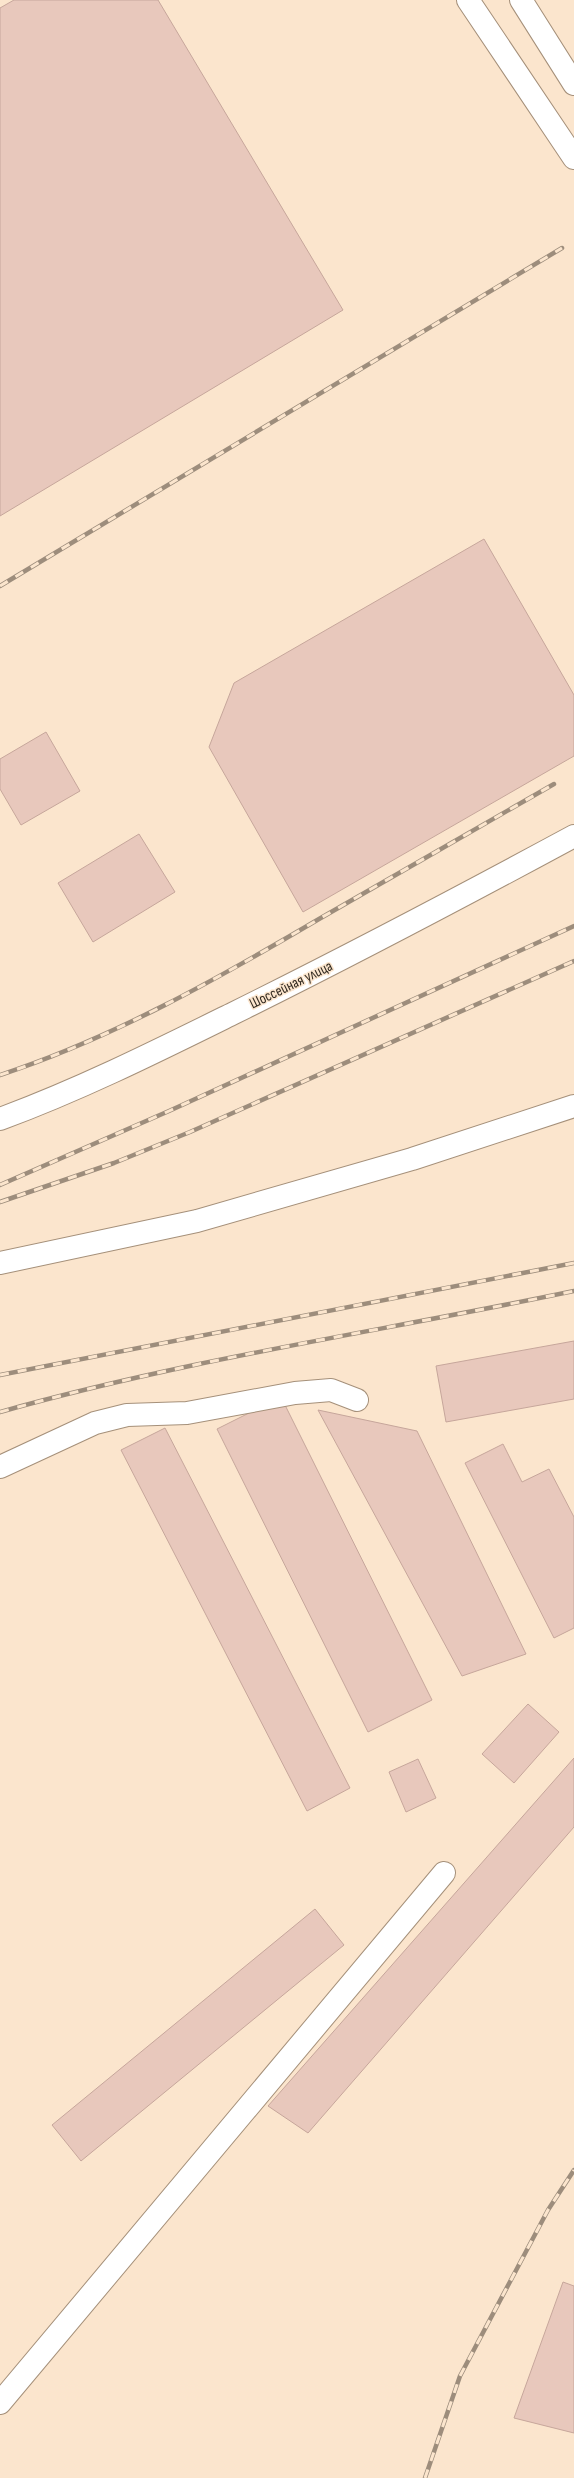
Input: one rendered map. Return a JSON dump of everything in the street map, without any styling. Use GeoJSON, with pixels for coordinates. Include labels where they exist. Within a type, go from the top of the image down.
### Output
{"type":"FeatureCollection","features":[{"type":"Feature","properties":{"kind":"street"},"geometry":{"type":"LineString","coordinates":[[468,0],[574,158]]}},
{"type":"Feature","properties":{"kind":"street"},"geometry":{"type":"LineString","coordinates":[[521,0],[574,84]]}},
{"type":"Feature","properties":{"kind":"street","name":"Шоссейная улица"},"geometry":{"type":"LineString","coordinates":[[0,1119],[51,1100],[123,1068],[359,951],[574,836]]}},
{"type":"Feature","properties":{"kind":"street"},"geometry":{"type":"LineString","coordinates":[[0,1263],[198,1221],[412,1160],[574,1106]]}},
{"type":"Feature","properties":{"kind":"street"},"geometry":{"type":"LineString","coordinates":[[0,1467],[96,1423],[127,1415],[187,1413],[295,1393],[331,1390],[357,1400]]}},
{"type":"Feature","properties":{"kind":"street"},"geometry":{"type":"LineString","coordinates":[[0,2403],[444,1873]]}},
{"type":"Feature","properties":{"kind":"building"},"geometry":{"type":"Polygon","coordinates":[[[14,0],[158,0],[343,310],[0,516],[0,8],[14,0]]]}},
{"type":"Feature","properties":{"kind":"building"},"geometry":{"type":"Polygon","coordinates":[[[484,539],[574,695],[574,756],[303,912],[209,747],[234,683],[484,539]]]}},
{"type":"Feature","properties":{"kind":"building"},"geometry":{"type":"Polygon","coordinates":[[[46,732],[80,791],[21,825],[0,789],[0,759],[46,732]]]}},
{"type":"Feature","properties":{"kind":"building"},"geometry":{"type":"Polygon","coordinates":[[[139,834],[175,892],[93,942],[58,883],[139,834]]]}},
{"type":"Feature","properties":{"kind":"building"},"geometry":{"type":"Polygon","coordinates":[[[574,1341],[574,1399],[446,1422],[436,1366],[574,1341]]]}},
{"type":"Feature","properties":{"kind":"building"},"geometry":{"type":"Polygon","coordinates":[[[281,1397],[432,1700],[368,1732],[217,1429],[281,1397]]]}},
{"type":"Feature","properties":{"kind":"building"},"geometry":{"type":"Polygon","coordinates":[[[318,1410],[417,1431],[526,1654],[462,1676],[318,1410]]]}},
{"type":"Feature","properties":{"kind":"building"},"geometry":{"type":"Polygon","coordinates":[[[165,1428],[350,1788],[307,1811],[121,1450],[165,1428]]]}},
{"type":"Feature","properties":{"kind":"building"},"geometry":{"type":"Polygon","coordinates":[[[503,1444],[522,1482],[549,1469],[574,1517],[574,1628],[554,1638],[465,1463],[503,1444]]]}},
{"type":"Feature","properties":{"kind":"building"},"geometry":{"type":"Polygon","coordinates":[[[528,1704],[559,1732],[514,1783],[482,1754],[528,1704]]]}},
{"type":"Feature","properties":{"kind":"building"},"geometry":{"type":"Polygon","coordinates":[[[574,1758],[574,1827],[308,2133],[268,2106],[574,1758]]]}},
{"type":"Feature","properties":{"kind":"building"},"geometry":{"type":"Polygon","coordinates":[[[418,1759],[436,1798],[406,1812],[389,1772],[418,1759]]]}},
{"type":"Feature","properties":{"kind":"building"},"geometry":{"type":"Polygon","coordinates":[[[315,1909],[344,1945],[81,2161],[52,2125],[315,1909]]]}},
{"type":"Feature","properties":{"kind":"building"},"geometry":{"type":"Polygon","coordinates":[[[563,2282],[574,2286],[574,2433],[514,2418],[563,2282]]]}},
{"type":"Feature","properties":{"kind":"railway"},"geometry":{"type":"LineString","coordinates":[[0,586],[562,248]]}},
{"type":"Feature","properties":{"kind":"railway"},"geometry":{"type":"LineString","coordinates":[[0,1075],[83,1043],[164,1006],[281,941],[554,784]]}},
{"type":"Feature","properties":{"kind":"railway"},"geometry":{"type":"LineString","coordinates":[[0,1185],[169,1111],[574,926]]}},
{"type":"Feature","properties":{"kind":"railway"},"geometry":{"type":"LineString","coordinates":[[0,1202],[114,1163],[190,1132],[574,961]]}},
{"type":"Feature","properties":{"kind":"railway"},"geometry":{"type":"LineString","coordinates":[[0,1375],[574,1263]]}},
{"type":"Feature","properties":{"kind":"railway"},"geometry":{"type":"LineString","coordinates":[[0,1412],[142,1376],[574,1291]]}},
{"type":"Feature","properties":{"kind":"railway"},"geometry":{"type":"LineString","coordinates":[[425,2478],[460,2376],[548,2210],[574,2170]]}}]}
